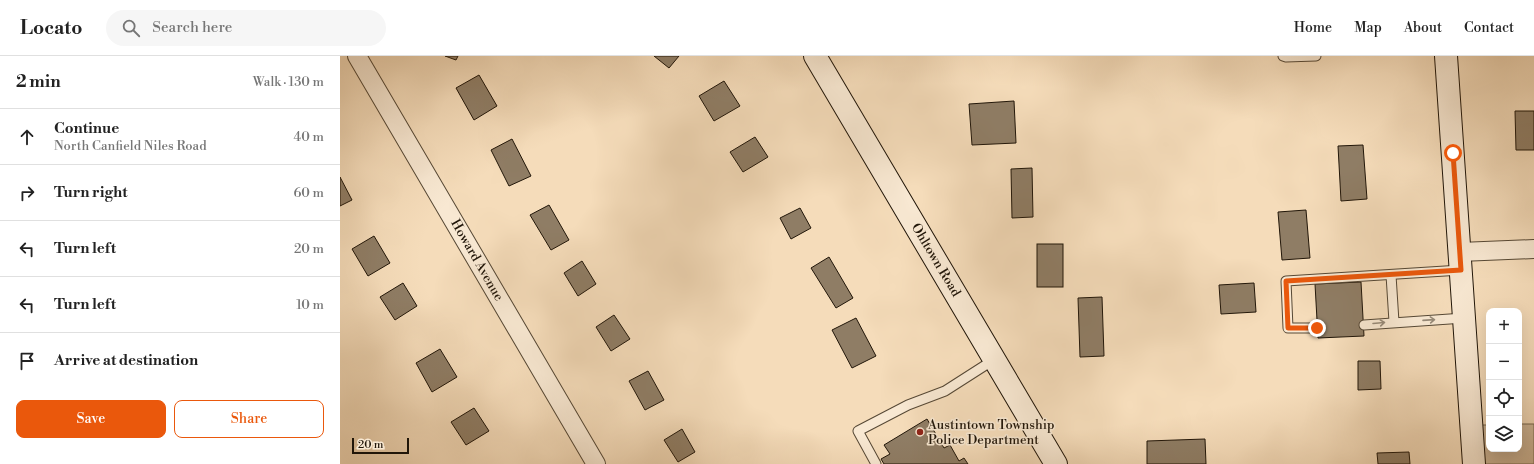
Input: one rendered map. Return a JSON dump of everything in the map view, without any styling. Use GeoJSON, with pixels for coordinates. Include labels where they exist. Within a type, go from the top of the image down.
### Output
{"type":"FeatureCollection","features":[{"type":"Feature","properties":{"kind":"street","name":"Howard Avenue"},"geometry":{"type":"LineString","coordinates":[[357,56],[596,464]]}},
{"type":"Feature","properties":{"kind":"street","name":"Ohltown Road"},"geometry":{"type":"LineString","coordinates":[[815,56],[1056,464]]}},
{"type":"Feature","properties":{"kind":"street"},"geometry":{"type":"LineString","coordinates":[[1446,56],[1474,464]]}},
{"type":"Feature","properties":{"kind":"street"},"geometry":{"type":"LineString","coordinates":[[1461,261],[1534,250]]}},
{"type":"Feature","properties":{"kind":"lane"},"geometry":{"type":"LineString","coordinates":[[1283,56],[1316,56]]}},
{"type":"Feature","properties":{"kind":"lane"},"geometry":{"type":"LineString","coordinates":[[1317,328],[1288,328],[1286,281],[1391,275],[1461,261]]}},
{"type":"Feature","properties":{"kind":"lane"},"geometry":{"type":"LineString","coordinates":[[1391,275],[1394,322]]}},
{"type":"Feature","properties":{"kind":"lane"},"geometry":{"type":"LineString","coordinates":[[1364,325],[1464,318]]}},
{"type":"Feature","properties":{"kind":"lane"},"geometry":{"type":"LineString","coordinates":[[876,464],[858,432],[908,405],[946,391],[995,359]]}},
{"type":"Feature","properties":{"kind":"shaded area"},"geometry":{"type":"Polygon","coordinates":[[[1522,424],[1534,424],[1534,464],[1474,464],[1472,425],[1486,425],[1486,452],[1522,452],[1522,424]]]}},
{"type":"Feature","properties":{"kind":"building"},"geometry":{"type":"Polygon","coordinates":[[[445,56],[458,56],[456,60],[445,56]]]}},
{"type":"Feature","properties":{"kind":"building"},"geometry":{"type":"Polygon","coordinates":[[[654,56],[679,56],[669,68],[654,56]]]}},
{"type":"Feature","properties":{"kind":"building"},"geometry":{"type":"Polygon","coordinates":[[[479,75],[497,106],[474,120],[456,88],[479,75]]]}},
{"type":"Feature","properties":{"kind":"building"},"geometry":{"type":"Polygon","coordinates":[[[724,81],[740,106],[714,121],[699,96],[724,81]]]}},
{"type":"Feature","properties":{"kind":"building"},"geometry":{"type":"Polygon","coordinates":[[[1014,101],[1016,143],[972,145],[969,104],[1014,101]]]}},
{"type":"Feature","properties":{"kind":"building"},"geometry":{"type":"Polygon","coordinates":[[[1515,111],[1534,111],[1534,150],[1516,150],[1515,111]]]}},
{"type":"Feature","properties":{"kind":"building"},"geometry":{"type":"Polygon","coordinates":[[[755,137],[768,157],[743,172],[730,152],[755,137]]]}},
{"type":"Feature","properties":{"kind":"building"},"geometry":{"type":"Polygon","coordinates":[[[512,139],[531,176],[509,186],[491,150],[512,139]]]}},
{"type":"Feature","properties":{"kind":"building"},"geometry":{"type":"Polygon","coordinates":[[[1363,145],[1367,199],[1341,201],[1338,146],[1363,145]]]}},
{"type":"Feature","properties":{"kind":"building"},"geometry":{"type":"Polygon","coordinates":[[[1032,168],[1033,217],[1012,218],[1011,169],[1032,168]]]}},
{"type":"Feature","properties":{"kind":"building"},"geometry":{"type":"Polygon","coordinates":[[[340,177],[352,200],[340,206],[340,177]]]}},
{"type":"Feature","properties":{"kind":"building"},"geometry":{"type":"Polygon","coordinates":[[[549,205],[569,240],[551,250],[530,215],[549,205]]]}},
{"type":"Feature","properties":{"kind":"building"},"geometry":{"type":"Polygon","coordinates":[[[800,208],[811,228],[791,239],[780,218],[800,208]]]}},
{"type":"Feature","properties":{"kind":"building"},"geometry":{"type":"Polygon","coordinates":[[[1306,210],[1310,258],[1282,260],[1278,212],[1306,210]]]}},
{"type":"Feature","properties":{"kind":"building"},"geometry":{"type":"Polygon","coordinates":[[[374,236],[390,263],[368,276],[352,249],[374,236]]]}},
{"type":"Feature","properties":{"kind":"building"},"geometry":{"type":"Polygon","coordinates":[[[1037,244],[1063,244],[1063,287],[1037,287],[1037,244]]]}},
{"type":"Feature","properties":{"kind":"building"},"geometry":{"type":"Polygon","coordinates":[[[829,257],[853,298],[836,308],[811,268],[829,257]]]}},
{"type":"Feature","properties":{"kind":"building"},"geometry":{"type":"Polygon","coordinates":[[[582,261],[596,284],[578,296],[564,273],[582,261]]]}},
{"type":"Feature","properties":{"kind":"building"},"geometry":{"type":"Polygon","coordinates":[[[1361,282],[1364,336],[1318,338],[1315,284],[1361,282]]]}},
{"type":"Feature","properties":{"kind":"building"},"geometry":{"type":"Polygon","coordinates":[[[403,283],[417,306],[395,320],[380,297],[403,283]]]}},
{"type":"Feature","properties":{"kind":"building"},"geometry":{"type":"Polygon","coordinates":[[[1254,283],[1256,312],[1221,314],[1219,285],[1254,283]]]}},
{"type":"Feature","properties":{"kind":"building"},"geometry":{"type":"Polygon","coordinates":[[[1102,297],[1104,356],[1080,357],[1078,298],[1102,297]]]}},
{"type":"Feature","properties":{"kind":"building"},"geometry":{"type":"Polygon","coordinates":[[[614,315],[630,339],[611,351],[596,327],[614,315]]]}},
{"type":"Feature","properties":{"kind":"building"},"geometry":{"type":"Polygon","coordinates":[[[856,318],[876,356],[852,368],[832,330],[856,318]]]}},
{"type":"Feature","properties":{"kind":"building"},"geometry":{"type":"Polygon","coordinates":[[[440,349],[457,377],[432,392],[416,363],[440,349]]]}},
{"type":"Feature","properties":{"kind":"building"},"geometry":{"type":"Polygon","coordinates":[[[1358,361],[1380,361],[1381,389],[1358,390],[1358,361]]]}},
{"type":"Feature","properties":{"kind":"building"},"geometry":{"type":"Polygon","coordinates":[[[648,371],[664,400],[645,410],[629,381],[648,371]]]}},
{"type":"Feature","properties":{"kind":"building"},"geometry":{"type":"Polygon","coordinates":[[[474,408],[489,431],[466,445],[451,422],[474,408]]]}},
{"type":"Feature","properties":{"kind":"building","name":"Austintown Township Police Department"},"geometry":{"type":"Polygon","coordinates":[[[927,419],[944,448],[950,445],[959,461],[964,458],[968,464],[884,464],[881,459],[890,454],[884,445],[927,419]]]}},
{"type":"Feature","properties":{"kind":"building"},"geometry":{"type":"Polygon","coordinates":[[[682,429],[695,452],[678,462],[664,440],[682,429]]]}},
{"type":"Feature","properties":{"kind":"building"},"geometry":{"type":"Polygon","coordinates":[[[1205,439],[1206,464],[1147,464],[1147,441],[1205,439]]]}},
{"type":"Feature","properties":{"kind":"building"},"geometry":{"type":"Polygon","coordinates":[[[1409,452],[1410,464],[1378,464],[1377,453],[1409,452]]]}},
{"type":"Feature","properties":{"kind":"place","name":"Austintown Township Police Department"},"geometry":{"type":"Point","coordinates":[920,432]}},
{"type":"Feature","properties":{"kind":"route"},"geometry":{"type":"LineString","coordinates":[[1317,328],[1288,328],[1286,281],[1461,270],[1453,153]]}}]}
